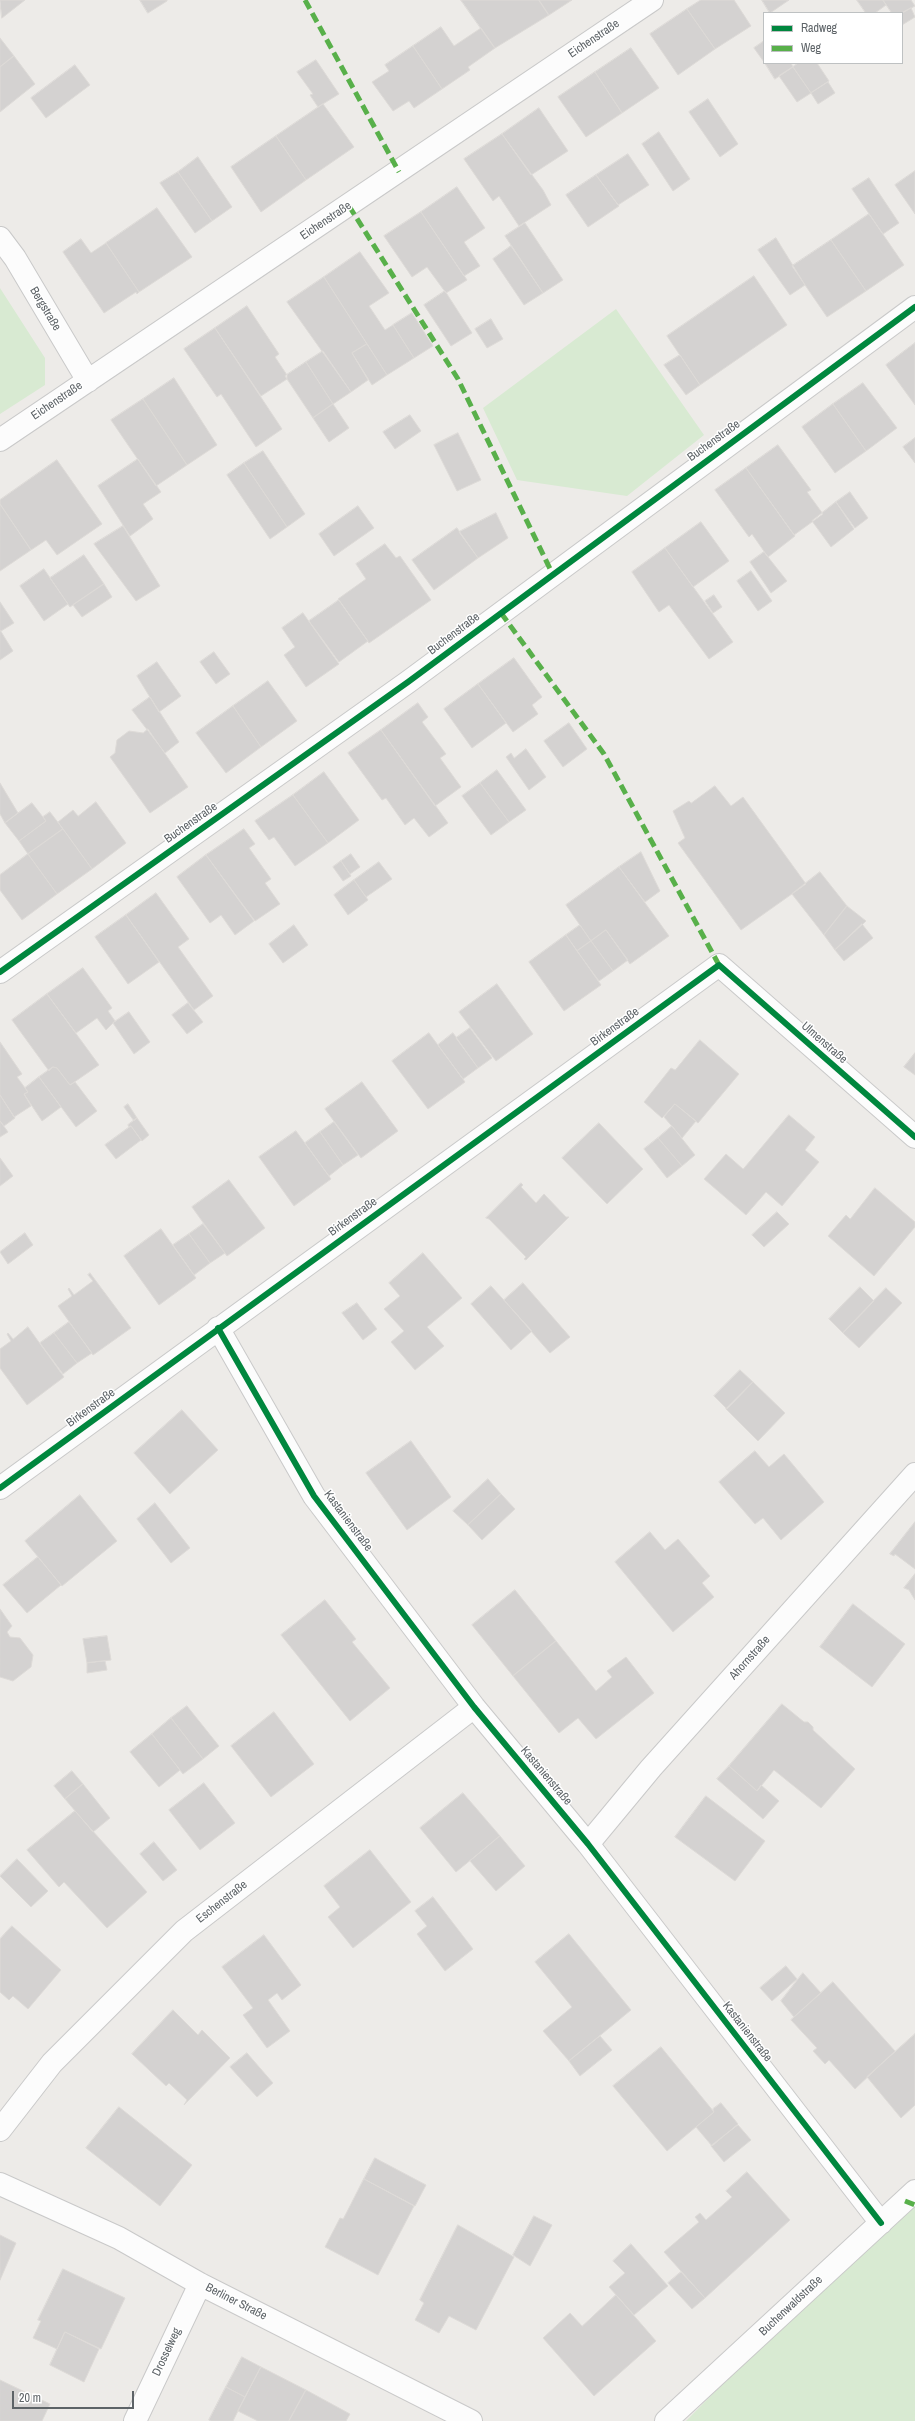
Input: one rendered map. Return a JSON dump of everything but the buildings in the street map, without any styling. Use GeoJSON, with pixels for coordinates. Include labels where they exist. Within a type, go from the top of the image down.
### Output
{"type":"FeatureCollection","features":[{"type":"Feature","properties":{"kind":"street","name":"Eichenstraße"},"geometry":{"type":"LineString","coordinates":[[0,440],[652,0]]}},
{"type":"Feature","properties":{"kind":"street","name":"Bergstraße"},"geometry":{"type":"LineString","coordinates":[[0,238],[15,258],[88,381]]}},
{"type":"Feature","properties":{"kind":"street","name":"Buchenstraße"},"geometry":{"type":"LineString","coordinates":[[0,972],[408,682],[915,307]]}},
{"type":"Feature","properties":{"kind":"street","name":"Ulmenstraße"},"geometry":{"type":"LineString","coordinates":[[719,965],[915,1137]]}},
{"type":"Feature","properties":{"kind":"street","name":"Birkenstraße"},"geometry":{"type":"LineString","coordinates":[[0,1488],[719,965]]}},
{"type":"Feature","properties":{"kind":"street","name":"Kastanienstraße"},"geometry":{"type":"LineString","coordinates":[[218,1328],[314,1496],[474,1707],[588,1844],[881,2223]]}},
{"type":"Feature","properties":{"kind":"street","name":"Ahornstraße"},"geometry":{"type":"LineString","coordinates":[[588,1844],[652,1768],[915,1474]]}},
{"type":"Feature","properties":{"kind":"street","name":"Eschenstraße"},"geometry":{"type":"LineString","coordinates":[[0,2130],[52,2063],[184,1931],[474,1707]]}},
{"type":"Feature","properties":{"kind":"street","name":"Berliner Straße"},"geometry":{"type":"LineString","coordinates":[[0,2184],[119,2238],[200,2284],[471,2421]]}},
{"type":"Feature","properties":{"kind":"street","name":"Buchenwaldstraße"},"geometry":{"type":"LineString","coordinates":[[666,2421],[915,2191]]}},
{"type":"Feature","properties":{"kind":"street","name":"Drosselweg"},"geometry":{"type":"LineString","coordinates":[[135,2421],[200,2284]]}},
{"type":"Feature","properties":{"kind":"green space"},"geometry":{"type":"Polygon","coordinates":[[[0,288],[45,358],[45,385],[0,414],[0,288]]]}},
{"type":"Feature","properties":{"kind":"green space"},"geometry":{"type":"Polygon","coordinates":[[[616,309],[704,435],[627,496],[517,480],[483,408],[616,309]]]}},
{"type":"Feature","properties":{"kind":"green space"},"geometry":{"type":"Polygon","coordinates":[[[915,2192],[915,2421],[686,2421],[881,2223],[915,2192]]]}},
{"type":"Feature","properties":{"kind":"marked path"},"geometry":{"type":"LineString","coordinates":[[305,0],[399,172]]}},
{"type":"Feature","properties":{"kind":"marked path"},"geometry":{"type":"LineString","coordinates":[[349,206],[458,379],[553,575]]}},
{"type":"Feature","properties":{"kind":"marked path"},"geometry":{"type":"LineString","coordinates":[[501,613],[604,754],[719,965]]}},
{"type":"Feature","properties":{"kind":"marked path"},"geometry":{"type":"LineString","coordinates":[[905,2201],[915,2205]]}},
{"type":"Feature","properties":{"kind":"cycle path"},"geometry":{"type":"LineString","coordinates":[[0,972],[408,682],[915,307]]}},
{"type":"Feature","properties":{"kind":"cycle path"},"geometry":{"type":"LineString","coordinates":[[0,1488],[719,965],[915,1137]]}},
{"type":"Feature","properties":{"kind":"cycle path"},"geometry":{"type":"LineString","coordinates":[[218,1328],[314,1496],[474,1707],[588,1844],[881,2223]]}}]}
